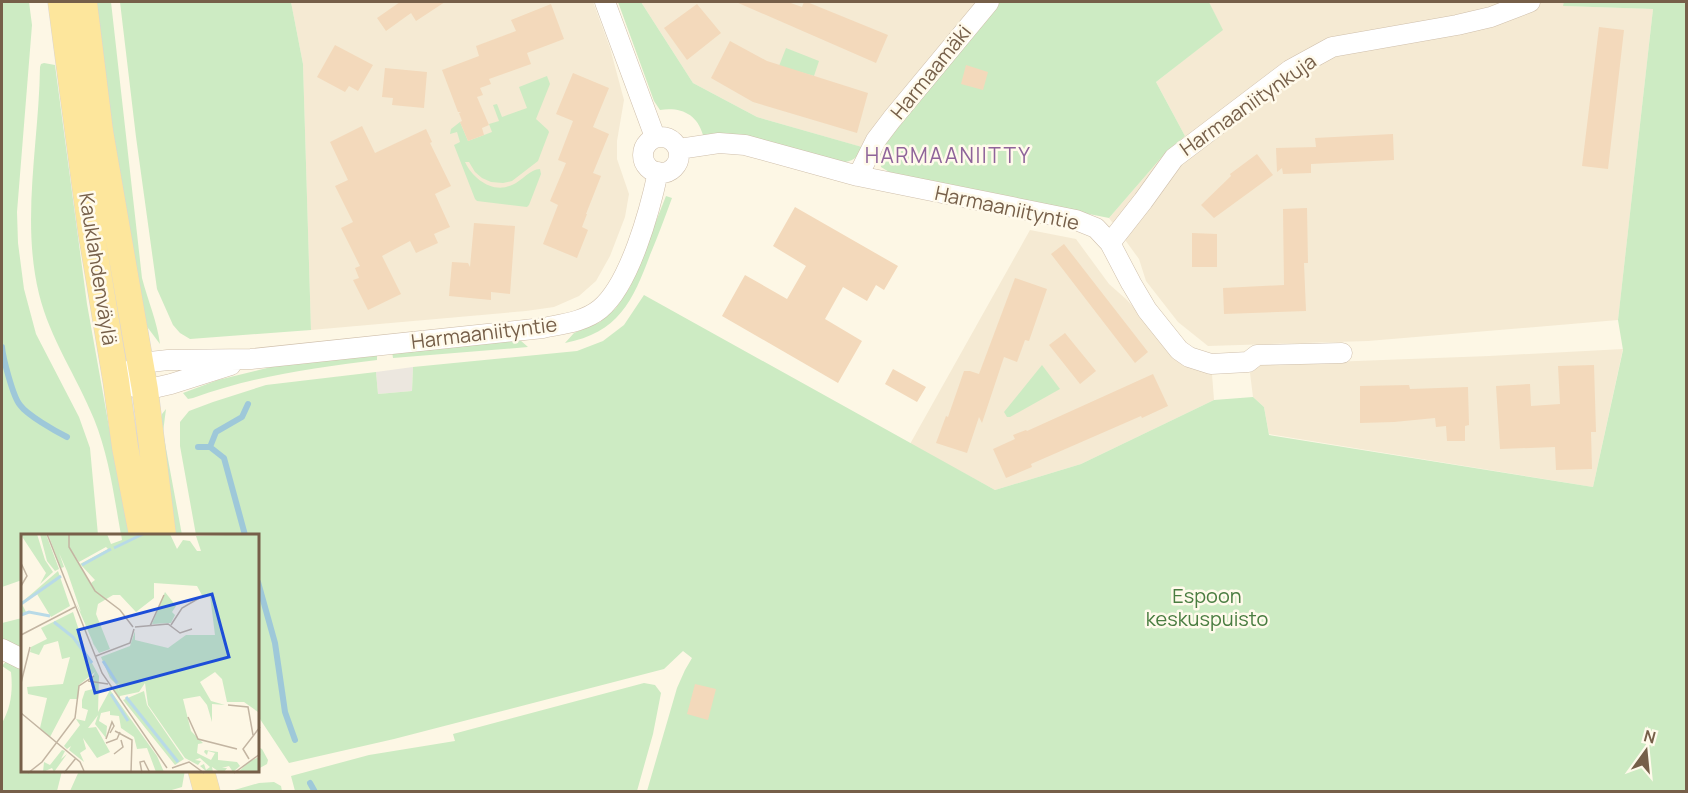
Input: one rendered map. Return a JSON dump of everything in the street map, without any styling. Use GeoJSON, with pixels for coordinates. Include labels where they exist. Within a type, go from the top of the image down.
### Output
{"type":"FeatureCollection","features":[{"type":"Feature","properties":{"kind":"main road","name":"Kauklahdenväylä"},"geometry":{"type":"LineString","coordinates":[[61,2],[91,231],[125,447],[142,534]]}},
{"type":"Feature","properties":{"kind":"main road","name":"Kauklahdenväylä"},"geometry":{"type":"LineString","coordinates":[[84,2],[100,131],[141,363],[163,534]]}},
{"type":"Feature","properties":{"kind":"street"},"geometry":{"type":"LineString","coordinates":[[605,2],[655,137]]}},
{"type":"Feature","properties":{"kind":"street","name":"Harmaamäki"},"geometry":{"type":"LineString","coordinates":[[858,176],[881,133],[989,2]]}},
{"type":"Feature","properties":{"kind":"street","name":"Harmaaniitynkuja"},"geometry":{"type":"LineString","coordinates":[[1110,243],[1174,158],[1290,70],[1332,47],[1457,25],[1491,17],[1530,2]]}},
{"type":"Feature","properties":{"kind":"street"},"geometry":{"type":"LineString","coordinates":[[655,137],[671,139],[679,149],[679,160],[674,168],[663,173],[654,172],[647,166],[643,156],[645,146],[655,137]]}},
{"type":"Feature","properties":{"kind":"street","name":"Harmaaniityntie"},"geometry":{"type":"LineString","coordinates":[[679,149],[719,142],[745,145],[858,176],[1076,220],[1096,228],[1110,243],[1147,310],[1179,350],[1189,357],[1211,364],[1248,362],[1257,355],[1342,353]]}},
{"type":"Feature","properties":{"kind":"street","name":"Harmaaniityntie"},"geometry":{"type":"LineString","coordinates":[[116,381],[141,363],[251,358],[543,328],[576,322],[600,309],[615,292],[643,231],[658,172]]}},
{"type":"Feature","properties":{"kind":"street","name":"Harmaaniityntie"},"geometry":{"type":"LineString","coordinates":[[145,390],[251,358]]}},
{"type":"Feature","properties":{"kind":"street"},"geometry":{"type":"LineString","coordinates":[[116,381],[145,390]]}},
{"type":"Feature","properties":{"kind":"street"},"geometry":{"type":"LineString","coordinates":[[2,649],[21,658]]}},
{"type":"Feature","properties":{"kind":"shaded area"},"geometry":{"type":"Polygon","coordinates":[[[291,2],[593,2],[610,48],[624,100],[617,141],[617,159],[629,194],[625,217],[610,256],[596,281],[579,296],[554,307],[311,330],[303,64],[291,2]]]}},
{"type":"Feature","properties":{"kind":"shaded area"},"geometry":{"type":"Polygon","coordinates":[[[641,2],[999,2],[882,142],[879,152],[757,117],[693,83],[641,2]]]}},
{"type":"Feature","properties":{"kind":"shaded area"},"geometry":{"type":"Polygon","coordinates":[[[1209,2],[1564,2],[1564,6],[1653,9],[1618,320],[1368,341],[1208,346],[1178,322],[1146,281],[1139,259],[1109,218],[1167,151],[1185,136],[1156,82],[1222,30],[1209,2]]]}},
{"type":"Feature","properties":{"kind":"shaded area"},"geometry":{"type":"Polygon","coordinates":[[[1030,230],[1076,239],[1109,284],[1127,300],[1179,360],[1194,369],[1212,374],[1214,400],[1081,464],[995,490],[910,444],[1030,230]]]}},
{"type":"Feature","properties":{"kind":"shaded area"},"geometry":{"type":"Polygon","coordinates":[[[1623,349],[1593,487],[1269,434],[1264,407],[1253,397],[1249,365],[1489,356],[1623,349]]]}},
{"type":"Feature","properties":{"kind":"shaded area"},"geometry":{"type":"Polygon","coordinates":[[[413,367],[412,391],[378,394],[376,372],[413,367]]]}},
{"type":"Feature","properties":{"kind":"green space"},"geometry":{"type":"Polygon","coordinates":[[[2,2],[29,2],[32,25],[17,212],[18,243],[24,289],[36,334],[79,417],[90,448],[98,534],[21,534],[21,580],[2,587],[2,2]]]}},
{"type":"Feature","properties":{"kind":"green space"},"geometry":{"type":"Polygon","coordinates":[[[96,2],[111,2],[142,278],[160,344],[145,324],[134,292],[96,2]]]}},
{"type":"Feature","properties":{"kind":"green space"},"geometry":{"type":"Polygon","coordinates":[[[120,2],[291,2],[303,64],[311,330],[190,339],[173,325],[157,289],[120,2]]]}},
{"type":"Feature","properties":{"kind":"green space"},"geometry":{"type":"Polygon","coordinates":[[[618,2],[641,2],[693,83],[757,117],[862,147],[859,154],[841,163],[736,135],[703,135],[697,122],[687,114],[675,110],[660,110],[654,101],[618,2]]]}},
{"type":"Feature","properties":{"kind":"green space"},"geometry":{"type":"Polygon","coordinates":[[[999,2],[1209,2],[1223,30],[1156,82],[1185,136],[1167,151],[1109,218],[894,175],[881,167],[879,152],[882,142],[999,2]]]}},
{"type":"Feature","properties":{"kind":"green space","name":"Espoon keskuspuisto"},"geometry":{"type":"Polygon","coordinates":[[[1564,2],[1686,2],[1686,791],[647,791],[677,688],[692,658],[683,651],[664,669],[394,739],[289,763],[260,719],[260,534],[196,534],[180,446],[180,422],[189,411],[266,385],[376,372],[378,394],[412,391],[413,367],[577,351],[603,341],[624,325],[644,295],[995,490],[1081,464],[1214,400],[1253,397],[1264,407],[1269,435],[1593,487],[1623,350],[1618,320],[1653,9],[1563,6],[1564,2]]]}},
{"type":"Feature","properties":{"kind":"green space"},"geometry":{"type":"Polygon","coordinates":[[[786,48],[819,61],[814,76],[779,66],[786,48]]]}},
{"type":"Feature","properties":{"kind":"green space"},"geometry":{"type":"Polygon","coordinates":[[[41,64],[55,65],[87,304],[130,534],[121,534],[104,447],[87,403],[50,327],[39,294],[31,238],[31,209],[41,64]]]}},
{"type":"Feature","properties":{"kind":"green space"},"geometry":{"type":"Polygon","coordinates":[[[547,76],[550,84],[536,119],[549,132],[538,161],[512,181],[503,183],[491,182],[482,178],[469,162],[465,162],[478,179],[498,188],[512,185],[540,169],[541,174],[529,205],[527,207],[477,201],[454,145],[460,142],[457,132],[450,134],[451,129],[460,122],[468,141],[492,132],[489,124],[499,121],[493,105],[497,104],[502,117],[527,108],[519,87],[547,76]]]}},
{"type":"Feature","properties":{"kind":"green space"},"geometry":{"type":"Polygon","coordinates":[[[666,196],[672,198],[644,272],[630,300],[611,323],[598,332],[565,343],[574,333],[600,322],[616,308],[630,287],[666,196]]]}},
{"type":"Feature","properties":{"kind":"green space"},"geometry":{"type":"Polygon","coordinates":[[[520,340],[528,347],[393,358],[392,351],[520,340]]]}},
{"type":"Feature","properties":{"kind":"green space"},"geometry":{"type":"Polygon","coordinates":[[[377,352],[377,360],[261,378],[188,399],[183,393],[218,380],[279,365],[377,352]]]}},
{"type":"Feature","properties":{"kind":"green space"},"geometry":{"type":"Polygon","coordinates":[[[1042,365],[1060,389],[1007,417],[1004,412],[1042,365]]]}},
{"type":"Feature","properties":{"kind":"green space"},"geometry":{"type":"Polygon","coordinates":[[[166,409],[163,432],[182,534],[176,534],[160,430],[162,414],[166,409]]]}},
{"type":"Feature","properties":{"kind":"green space"},"geometry":{"type":"Polygon","coordinates":[[[21,618],[21,655],[2,643],[2,623],[21,618]]]}},
{"type":"Feature","properties":{"kind":"green space"},"geometry":{"type":"Polygon","coordinates":[[[7,660],[21,666],[21,772],[62,772],[57,791],[2,791],[2,723],[11,699],[12,686],[11,672],[2,666],[7,660]]]}},
{"type":"Feature","properties":{"kind":"green space"},"geometry":{"type":"Polygon","coordinates":[[[644,683],[655,685],[661,693],[653,734],[637,791],[295,791],[291,776],[369,755],[455,741],[453,734],[644,683]]]}},
{"type":"Feature","properties":{"kind":"green space"},"geometry":{"type":"Polygon","coordinates":[[[260,748],[268,760],[267,764],[260,768],[260,748]]]}},
{"type":"Feature","properties":{"kind":"green space"},"geometry":{"type":"Polygon","coordinates":[[[79,772],[185,772],[182,787],[165,792],[70,791],[79,772]]]}},
{"type":"Feature","properties":{"kind":"green space"},"geometry":{"type":"Polygon","coordinates":[[[274,782],[281,786],[282,791],[231,791],[259,783],[274,782]]]}},
{"type":"Feature","properties":{"kind":"building"},"geometry":{"type":"Polygon","coordinates":[[[400,2],[445,2],[416,21],[411,13],[386,31],[377,18],[400,2]]]}},
{"type":"Feature","properties":{"kind":"building"},"geometry":{"type":"Polygon","coordinates":[[[736,2],[788,2],[802,7],[804,2],[807,2],[888,35],[876,63],[736,2]]]}},
{"type":"Feature","properties":{"kind":"building"},"geometry":{"type":"Polygon","coordinates":[[[551,4],[564,39],[527,53],[531,64],[489,79],[491,84],[480,88],[483,95],[477,97],[489,125],[482,128],[484,135],[468,141],[460,122],[462,121],[459,113],[461,112],[458,112],[442,70],[479,56],[476,46],[516,31],[511,20],[551,4]]]}},
{"type":"Feature","properties":{"kind":"building"},"geometry":{"type":"Polygon","coordinates":[[[697,4],[721,33],[687,60],[664,28],[697,4]]]}},
{"type":"Feature","properties":{"kind":"building"},"geometry":{"type":"Polygon","coordinates":[[[1599,27],[1624,30],[1608,169],[1582,166],[1599,27]]]}},
{"type":"Feature","properties":{"kind":"building"},"geometry":{"type":"Polygon","coordinates":[[[730,41],[767,61],[868,93],[857,133],[753,102],[711,78],[730,41]]]}},
{"type":"Feature","properties":{"kind":"building"},"geometry":{"type":"Polygon","coordinates":[[[335,45],[373,65],[358,91],[349,86],[345,92],[317,77],[335,45]]]}},
{"type":"Feature","properties":{"kind":"building"},"geometry":{"type":"Polygon","coordinates":[[[966,65],[988,72],[983,90],[961,84],[966,65]]]}},
{"type":"Feature","properties":{"kind":"building"},"geometry":{"type":"Polygon","coordinates":[[[385,68],[427,72],[424,108],[392,105],[393,98],[382,97],[385,68]]]}},
{"type":"Feature","properties":{"kind":"building"},"geometry":{"type":"Polygon","coordinates":[[[573,73],[609,88],[593,127],[609,134],[593,173],[601,176],[582,227],[588,230],[577,258],[543,244],[558,205],[550,201],[566,163],[558,160],[573,121],[556,114],[573,73]]]}},
{"type":"Feature","properties":{"kind":"building"},"geometry":{"type":"Polygon","coordinates":[[[362,126],[375,153],[426,129],[432,142],[430,143],[451,186],[435,194],[450,227],[434,234],[438,243],[416,253],[410,241],[382,256],[401,294],[368,310],[353,280],[359,278],[355,268],[360,266],[341,228],[353,222],[335,186],[348,180],[330,142],[362,126]]]}},
{"type":"Feature","properties":{"kind":"building"},"geometry":{"type":"Polygon","coordinates":[[[1393,134],[1394,160],[1311,164],[1311,173],[1283,174],[1282,168],[1277,172],[1276,148],[1316,147],[1315,138],[1393,134]]]}},
{"type":"Feature","properties":{"kind":"building"},"geometry":{"type":"Polygon","coordinates":[[[1257,154],[1273,175],[1214,218],[1201,205],[1231,176],[1230,174],[1257,154]]]}},
{"type":"Feature","properties":{"kind":"building"},"geometry":{"type":"Polygon","coordinates":[[[795,207],[898,266],[884,290],[876,285],[867,301],[843,287],[825,319],[862,341],[838,383],[722,316],[745,275],[787,299],[806,266],[773,246],[795,207]]]}},
{"type":"Feature","properties":{"kind":"building"},"geometry":{"type":"Polygon","coordinates":[[[1307,208],[1308,263],[1304,263],[1306,311],[1224,314],[1223,288],[1284,285],[1283,209],[1307,208]]]}},
{"type":"Feature","properties":{"kind":"building"},"geometry":{"type":"Polygon","coordinates":[[[474,223],[515,226],[510,294],[491,292],[491,300],[449,296],[452,262],[468,263],[470,267],[474,223]]]}},
{"type":"Feature","properties":{"kind":"building"},"geometry":{"type":"Polygon","coordinates":[[[1192,233],[1217,234],[1217,267],[1192,267],[1192,233]]]}},
{"type":"Feature","properties":{"kind":"building"},"geometry":{"type":"Polygon","coordinates":[[[1064,244],[1148,352],[1135,363],[1051,254],[1064,244]]]}},
{"type":"Feature","properties":{"kind":"building"},"geometry":{"type":"Polygon","coordinates":[[[1015,278],[1047,289],[1029,341],[1025,340],[1017,362],[1004,357],[982,423],[979,417],[967,453],[936,443],[964,371],[979,374],[1015,278]]]}},
{"type":"Feature","properties":{"kind":"building"},"geometry":{"type":"Polygon","coordinates":[[[1065,333],[1096,371],[1080,384],[1049,345],[1065,333]]]}},
{"type":"Feature","properties":{"kind":"building"},"geometry":{"type":"Polygon","coordinates":[[[1594,365],[1596,432],[1591,432],[1592,469],[1556,470],[1555,447],[1500,449],[1496,386],[1530,384],[1531,406],[1560,404],[1558,366],[1594,365]]]}},
{"type":"Feature","properties":{"kind":"building"},"geometry":{"type":"Polygon","coordinates":[[[893,369],[926,387],[917,402],[885,384],[893,369]]]}},
{"type":"Feature","properties":{"kind":"building"},"geometry":{"type":"Polygon","coordinates":[[[1153,374],[1168,406],[1031,464],[1032,467],[1006,478],[993,449],[1015,439],[1013,435],[1027,431],[1153,374]]]}},
{"type":"Feature","properties":{"kind":"building"},"geometry":{"type":"Polygon","coordinates":[[[1409,385],[1410,389],[1468,387],[1469,425],[1465,426],[1465,441],[1447,441],[1446,426],[1436,427],[1435,418],[1360,423],[1360,386],[1409,385]]]}},
{"type":"Feature","properties":{"kind":"building"},"geometry":{"type":"Polygon","coordinates":[[[695,684],[716,689],[708,720],[687,714],[695,684]]]}},
{"type":"Feature","properties":{"kind":"waterway"},"geometry":{"type":"LineString","coordinates":[[2,347],[17,401],[35,418],[67,437]]}},
{"type":"Feature","properties":{"kind":"waterway"},"geometry":{"type":"LineString","coordinates":[[210,447],[216,432],[242,417],[248,404]]}},
{"type":"Feature","properties":{"kind":"waterway"},"geometry":{"type":"LineString","coordinates":[[198,447],[210,447],[224,458],[245,534]]}},
{"type":"Feature","properties":{"kind":"waterway"},"geometry":{"type":"LineString","coordinates":[[260,589],[275,643],[285,712],[295,740]]}},
{"type":"Feature","properties":{"kind":"waterway"},"geometry":{"type":"LineString","coordinates":[[310,783],[315,792]]}},
{"type":"Feature","properties":{"kind":"district","name":"HARMAANIITTY"},"geometry":{"type":"Point","coordinates":[948,156]}}]}
